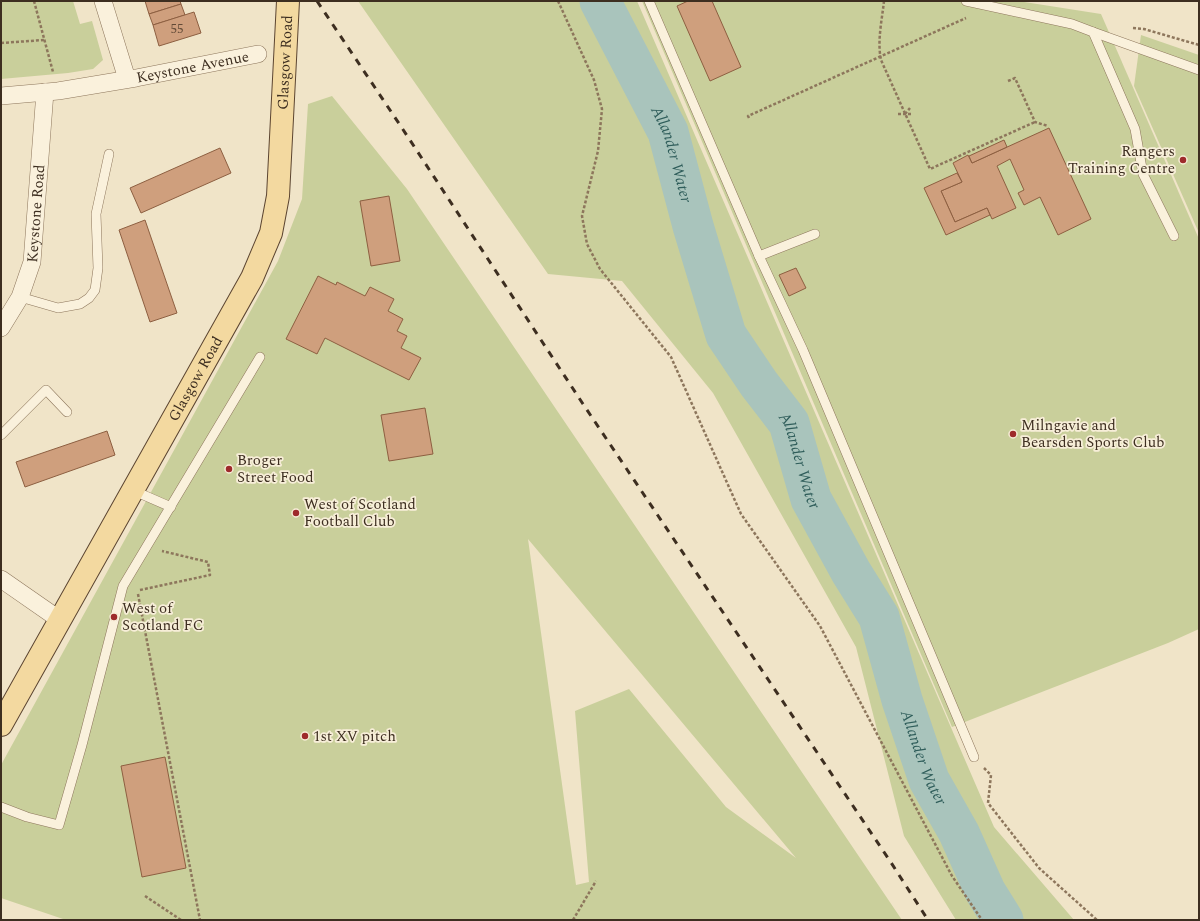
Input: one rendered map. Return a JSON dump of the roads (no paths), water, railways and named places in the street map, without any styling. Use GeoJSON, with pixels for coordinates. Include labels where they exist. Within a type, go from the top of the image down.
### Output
{"type":"FeatureCollection","features":[{"type":"Feature","properties":{"kind":"main road","name":"Glasgow Road"},"geometry":{"type":"LineString","coordinates":[[1,725],[252,278],[271,233],[278,190],[288,1]]}},
{"type":"Feature","properties":{"kind":"street","name":"Keystone Avenue"},"geometry":{"type":"LineString","coordinates":[[104,1],[127,79]]}},
{"type":"Feature","properties":{"kind":"street","name":"Keystone Avenue"},"geometry":{"type":"LineString","coordinates":[[1,96],[52,91],[127,79],[258,54]]}},
{"type":"Feature","properties":{"kind":"street","name":"Keystone Road"},"geometry":{"type":"LineString","coordinates":[[1,328],[20,297],[32,262],[52,91]]}},
{"type":"Feature","properties":{"kind":"street"},"geometry":{"type":"LineString","coordinates":[[1,579],[60,620]]}},
{"type":"Feature","properties":{"kind":"lane"},"geometry":{"type":"LineString","coordinates":[[649,1],[759,256],[803,350],[974,757]]}},
{"type":"Feature","properties":{"kind":"lane"},"geometry":{"type":"LineString","coordinates":[[966,1],[1072,24],[1199,70]]}},
{"type":"Feature","properties":{"kind":"lane"},"geometry":{"type":"LineString","coordinates":[[1093,32],[1135,129],[1143,174],[1174,236]]}},
{"type":"Feature","properties":{"kind":"lane"},"geometry":{"type":"LineString","coordinates":[[20,297],[58,308],[80,304],[89,298],[95,290],[98,268],[96,214],[109,154]]}},
{"type":"Feature","properties":{"kind":"lane"},"geometry":{"type":"LineString","coordinates":[[759,256],[815,234]]}},
{"type":"Feature","properties":{"kind":"lane"},"geometry":{"type":"LineString","coordinates":[[1,806],[27,817],[59,825],[82,745],[123,586],[260,357]]}},
{"type":"Feature","properties":{"kind":"lane"},"geometry":{"type":"LineString","coordinates":[[1,435],[46,390],[67,412]]}},
{"type":"Feature","properties":{"kind":"lane"},"geometry":{"type":"LineString","coordinates":[[132,490],[171,507]]}},
{"type":"Feature","properties":{"kind":"waterway","name":"Allander Water"},"geometry":{"type":"LineString","coordinates":[[600,1],[668,132],[693,226],[726,335],[759,384],[789,423],[811,499],[851,572],[879,617],[902,700],[929,780],[959,833],[985,891],[1003,920]]}},
{"type":"Feature","properties":{"kind":"railway"},"geometry":{"type":"LineString","coordinates":[[317,1],[583,404],[890,861],[928,920]]}},
{"type":"Feature","properties":{"kind":"place","name":"Rangers Training Centre"},"geometry":{"type":"Point","coordinates":[1183,160]}},
{"type":"Feature","properties":{"kind":"place","name":"Milngavie and Bearsden Sports Club"},"geometry":{"type":"Point","coordinates":[1013,434]}},
{"type":"Feature","properties":{"kind":"place","name":"Broger Street Food"},"geometry":{"type":"Point","coordinates":[229,469]}},
{"type":"Feature","properties":{"kind":"place","name":"West of Scotland Football Club"},"geometry":{"type":"Point","coordinates":[296,513]}},
{"type":"Feature","properties":{"kind":"place","name":"West of Scotland FC"},"geometry":{"type":"Point","coordinates":[114,617]}},
{"type":"Feature","properties":{"kind":"place","name":"1st XV pitch"},"geometry":{"type":"Point","coordinates":[305,736]}}]}
